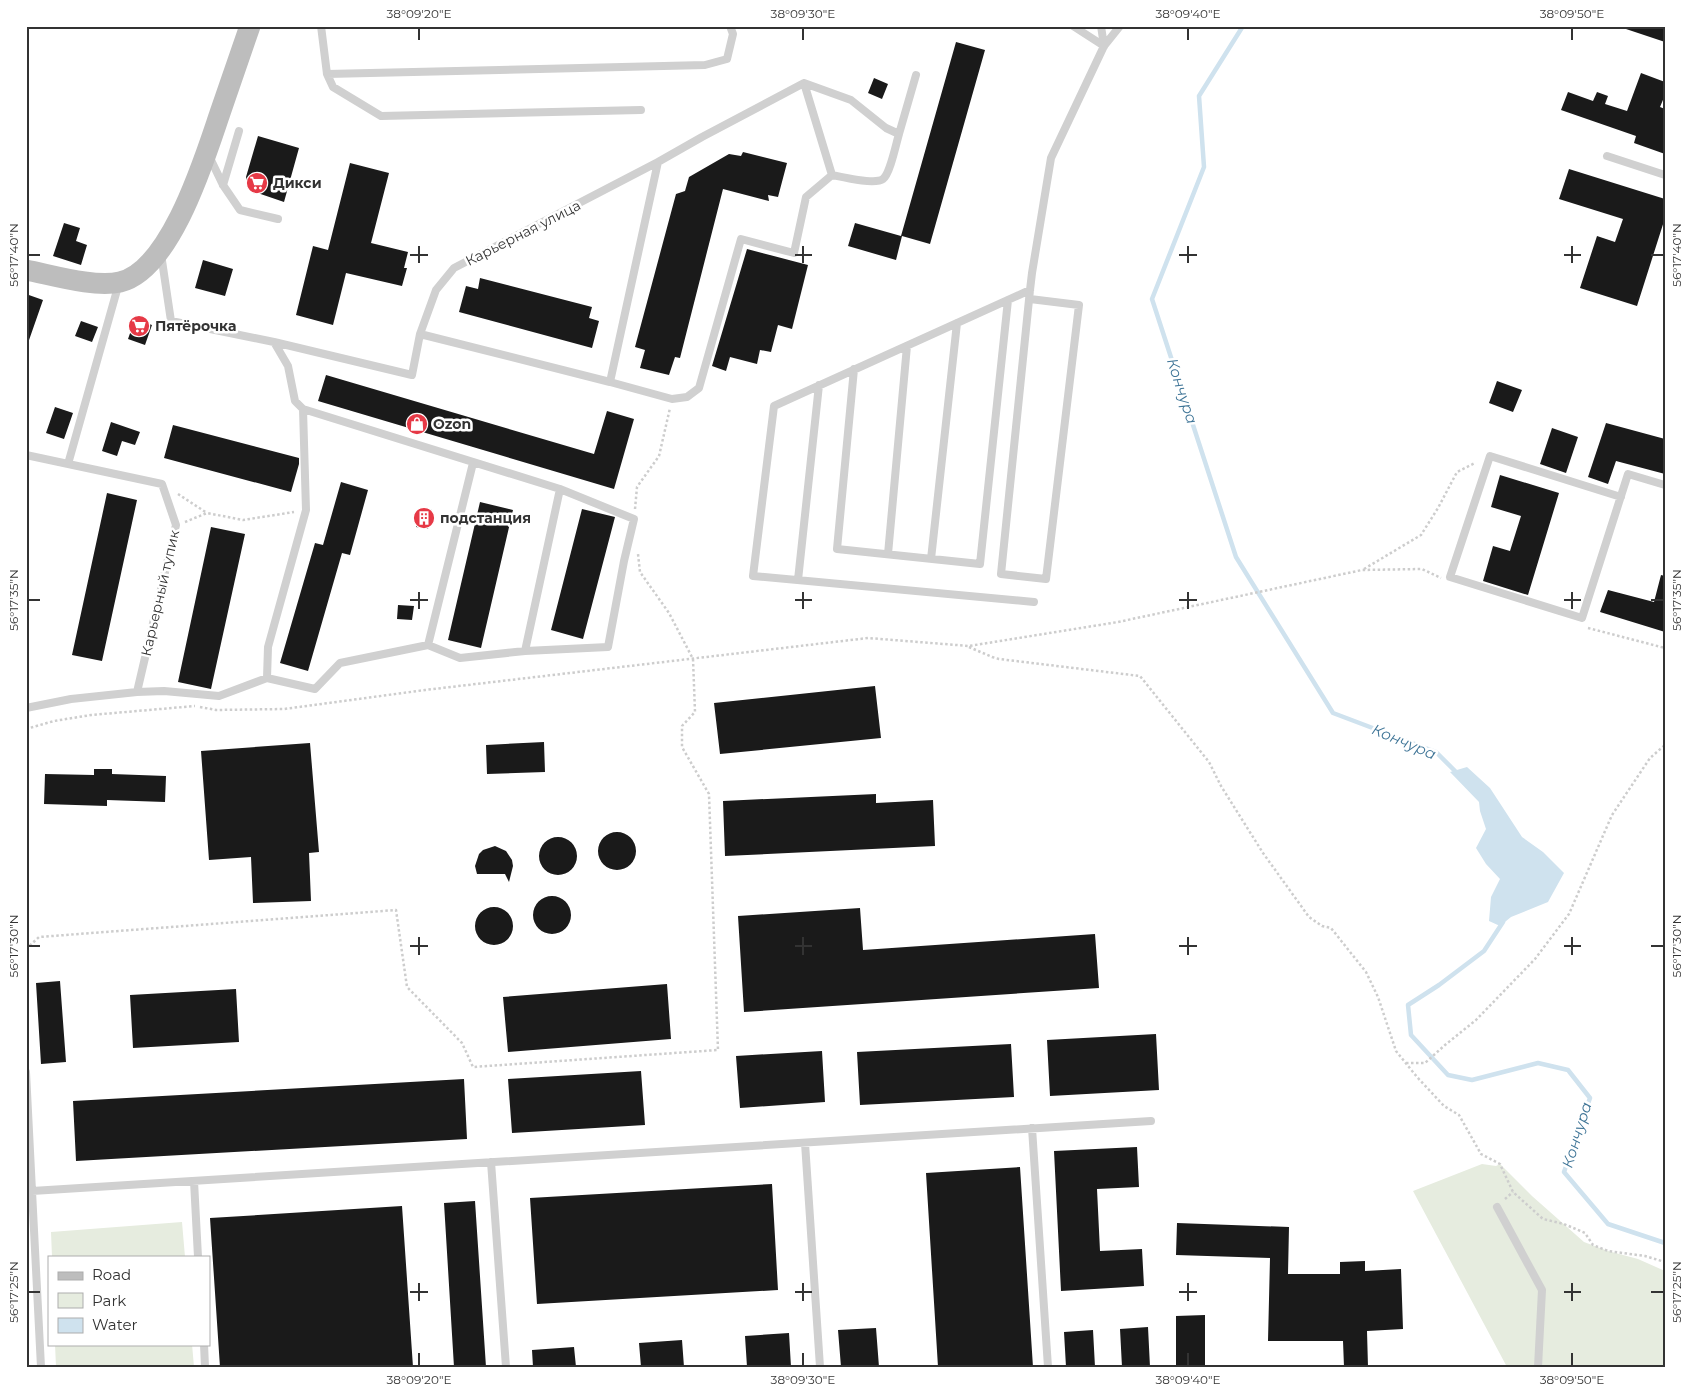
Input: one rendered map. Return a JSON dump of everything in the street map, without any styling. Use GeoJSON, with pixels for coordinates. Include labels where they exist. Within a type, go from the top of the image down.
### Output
{"type":"FeatureCollection","features":[{"type":"Feature","properties":{"kind":"main road"},"geometry":{"type":"LineString","coordinates":[[26,270],[100,284],[120,282],[131,278],[143,270],[161,250],[178,220],[207,151],[250,26]]}},
{"type":"Feature","properties":{"kind":"lane"},"geometry":{"type":"LineString","coordinates":[[321,26],[327,74],[333,87],[381,116],[641,110]]}},
{"type":"Feature","properties":{"kind":"lane"},"geometry":{"type":"LineString","coordinates":[[327,74],[705,65],[727,59],[733,34],[730,26]]}},
{"type":"Feature","properties":{"kind":"lane"},"geometry":{"type":"LineString","coordinates":[[1073,26],[1104,46]]}},
{"type":"Feature","properties":{"kind":"lane"},"geometry":{"type":"LineString","coordinates":[[1101,26],[1104,46]]}},
{"type":"Feature","properties":{"kind":"lane"},"geometry":{"type":"LineString","coordinates":[[1030,299],[1079,305],[1046,579],[1001,574],[1030,290],[1050,158],[1104,46],[1120,26]]}},
{"type":"Feature","properties":{"kind":"lane"},"geometry":{"type":"LineString","coordinates":[[420,334],[610,382],[672,400],[687,397],[699,388],[741,239],[794,253],[806,197],[832,175],[874,181],[882,180],[887,175],[916,75]]}},
{"type":"Feature","properties":{"kind":"lane"},"geometry":{"type":"LineString","coordinates":[[804,83],[851,100],[886,128],[899,134]]}},
{"type":"Feature","properties":{"kind":"lane"},"geometry":{"type":"LineString","coordinates":[[804,83],[832,175]]}},
{"type":"Feature","properties":{"kind":"lane","name":"Карьерная улица"},"geometry":{"type":"LineString","coordinates":[[274,342],[412,375],[420,334],[436,290],[454,268],[658,162],[804,83]]}},
{"type":"Feature","properties":{"kind":"lane"},"geometry":{"type":"LineString","coordinates":[[223,185],[239,131]]}},
{"type":"Feature","properties":{"kind":"lane"},"geometry":{"type":"LineString","coordinates":[[207,151],[223,185],[240,210],[278,219]]}},
{"type":"Feature","properties":{"kind":"lane"},"geometry":{"type":"LineString","coordinates":[[1607,156],[1665,175]]}},
{"type":"Feature","properties":{"kind":"lane"},"geometry":{"type":"LineString","coordinates":[[610,382],[658,162]]}},
{"type":"Feature","properties":{"kind":"lane"},"geometry":{"type":"LineString","coordinates":[[26,708],[71,699],[137,692],[219,696],[268,678],[315,690],[340,663],[428,645],[460,658],[525,651],[608,647],[634,519],[560,489],[303,409],[295,401],[288,366],[274,342],[171,321],[161,250]]}},
{"type":"Feature","properties":{"kind":"lane"},"geometry":{"type":"LineString","coordinates":[[68,464],[120,282]]}},
{"type":"Feature","properties":{"kind":"lane"},"geometry":{"type":"LineString","coordinates":[[1030,290],[774,406],[754,576],[1034,602]]}},
{"type":"Feature","properties":{"kind":"lane"},"geometry":{"type":"LineString","coordinates":[[854,369],[837,549],[980,564],[1008,300]]}},
{"type":"Feature","properties":{"kind":"lane"},"geometry":{"type":"LineString","coordinates":[[931,559],[957,323]]}},
{"type":"Feature","properties":{"kind":"lane"},"geometry":{"type":"LineString","coordinates":[[888,554],[907,346]]}},
{"type":"Feature","properties":{"kind":"lane"},"geometry":{"type":"LineString","coordinates":[[798,580],[819,385]]}},
{"type":"Feature","properties":{"kind":"lane"},"geometry":{"type":"LineString","coordinates":[[268,678],[268,647],[306,510],[303,409]]}},
{"type":"Feature","properties":{"kind":"lane"},"geometry":{"type":"LineString","coordinates":[[26,455],[162,484]]}},
{"type":"Feature","properties":{"kind":"lane"},"geometry":{"type":"LineString","coordinates":[[1621,497],[1490,456],[1450,577],[1582,618],[1621,497],[1628,474],[1665,485]]}},
{"type":"Feature","properties":{"kind":"lane"},"geometry":{"type":"LineString","coordinates":[[428,645],[473,463]]}},
{"type":"Feature","properties":{"kind":"lane","name":"Карьерный тупик"},"geometry":{"type":"LineString","coordinates":[[137,692],[176,525],[162,484]]}},
{"type":"Feature","properties":{"kind":"lane"},"geometry":{"type":"LineString","coordinates":[[525,651],[560,489]]}},
{"type":"Feature","properties":{"kind":"lane"},"geometry":{"type":"LineString","coordinates":[[26,1072],[29,1169],[32,1191],[41,1367]]}},
{"type":"Feature","properties":{"kind":"lane"},"geometry":{"type":"LineString","coordinates":[[32,1191],[1151,1121]]}},
{"type":"Feature","properties":{"kind":"lane"},"geometry":{"type":"LineString","coordinates":[[1032,1128],[1048,1367]]}},
{"type":"Feature","properties":{"kind":"lane"},"geometry":{"type":"LineString","coordinates":[[805,1142],[820,1367]]}},
{"type":"Feature","properties":{"kind":"lane"},"geometry":{"type":"LineString","coordinates":[[492,1162],[506,1367]]}},
{"type":"Feature","properties":{"kind":"lane"},"geometry":{"type":"LineString","coordinates":[[194,1181],[198,1256]]}},
{"type":"Feature","properties":{"kind":"lane"},"geometry":{"type":"LineString","coordinates":[[1497,1207],[1542,1290],[1538,1367]]}},
{"type":"Feature","properties":{"kind":"lane"},"geometry":{"type":"LineString","coordinates":[[204,1346],[205,1367]]}},
{"type":"Feature","properties":{"kind":"path"},"geometry":{"type":"LineString","coordinates":[[634,519],[636,487],[659,456],[672,400]]}},
{"type":"Feature","properties":{"kind":"path"},"geometry":{"type":"LineString","coordinates":[[26,729],[54,721],[91,715],[198,706],[216,710],[284,709],[435,689],[868,638],[969,646],[1118,622],[1362,570],[1421,535],[1457,472],[1490,456]]}},
{"type":"Feature","properties":{"kind":"path"},"geometry":{"type":"LineString","coordinates":[[162,484],[207,513],[243,520],[306,510]]}},
{"type":"Feature","properties":{"kind":"path"},"geometry":{"type":"LineString","coordinates":[[176,525],[207,513]]}},
{"type":"Feature","properties":{"kind":"path"},"geometry":{"type":"LineString","coordinates":[[26,950],[39,937],[396,910],[407,987],[462,1043],[474,1067],[718,1050],[709,794],[682,747],[682,726],[695,712],[693,659],[670,613],[640,572],[637,546]]}},
{"type":"Feature","properties":{"kind":"path"},"geometry":{"type":"LineString","coordinates":[[969,646],[1000,659],[1140,676],[1209,762],[1220,786],[1252,836],[1309,917],[1322,926],[1331,928],[1366,972],[1378,997],[1396,1051],[1444,1106],[1459,1115],[1482,1154],[1500,1164],[1514,1192],[1542,1219],[1564,1224],[1585,1233],[1593,1245],[1608,1251],[1645,1256],[1665,1262]]}},
{"type":"Feature","properties":{"kind":"path"},"geometry":{"type":"LineString","coordinates":[[1406,1063],[1425,1063],[1429,1060],[1476,1020],[1536,959],[1569,914],[1612,815],[1650,758],[1665,745]]}},
{"type":"Feature","properties":{"kind":"green space"},"geometry":{"type":"Polygon","coordinates":[[[1482,1164],[1496,1166],[1500,1164],[1532,1196],[1584,1242],[1638,1259],[1665,1271],[1665,1367],[1507,1367],[1413,1191],[1482,1164]]]}},
{"type":"Feature","properties":{"kind":"green space"},"geometry":{"type":"Polygon","coordinates":[[[182,1222],[185,1256],[52,1256],[51,1232],[182,1222]]]}},
{"type":"Feature","properties":{"kind":"green space"},"geometry":{"type":"Polygon","coordinates":[[[55,1346],[192,1346],[194,1367],[56,1367],[55,1346]]]}},
{"type":"Feature","properties":{"kind":"water"},"geometry":{"type":"Polygon","coordinates":[[[1467,767],[1490,788],[1522,837],[1543,852],[1564,873],[1548,902],[1511,917],[1500,926],[1489,921],[1491,897],[1500,879],[1486,864],[1476,848],[1486,829],[1479,802],[1450,772],[1467,767]]]}},
{"type":"Feature","properties":{"kind":"building"},"geometry":{"type":"Polygon","coordinates":[[[1623,26],[1665,26],[1665,42],[1623,28],[1623,26]]]}},
{"type":"Feature","properties":{"kind":"building"},"geometry":{"type":"Polygon","coordinates":[[[956,42],[985,50],[930,244],[902,236],[896,260],[848,246],[855,223],[901,236],[956,42]]]}},
{"type":"Feature","properties":{"kind":"building"},"geometry":{"type":"Polygon","coordinates":[[[1641,73],[1665,82],[1665,95],[1660,107],[1665,109],[1665,154],[1634,143],[1636,136],[1561,110],[1568,92],[1593,101],[1597,92],[1608,96],[1605,104],[1627,111],[1641,73]]]}},
{"type":"Feature","properties":{"kind":"building"},"geometry":{"type":"Polygon","coordinates":[[[874,78],[888,84],[882,99],[868,93],[874,78]]]}},
{"type":"Feature","properties":{"kind":"building"},"geometry":{"type":"Polygon","coordinates":[[[258,136],[299,148],[284,202],[249,190],[246,177],[258,136]]]}},
{"type":"Feature","properties":{"kind":"building"},"geometry":{"type":"Polygon","coordinates":[[[743,152],[787,163],[778,197],[768,195],[769,201],[723,189],[680,358],[675,357],[669,375],[640,368],[645,350],[635,347],[676,194],[685,191],[689,177],[729,154],[741,156],[743,152]]]}},
{"type":"Feature","properties":{"kind":"building"},"geometry":{"type":"Polygon","coordinates":[[[350,163],[389,173],[371,243],[408,252],[404,268],[407,268],[402,286],[346,273],[333,325],[296,315],[313,246],[328,250],[350,163]]]}},
{"type":"Feature","properties":{"kind":"building"},"geometry":{"type":"Polygon","coordinates":[[[1569,169],[1665,199],[1665,218],[1637,306],[1580,288],[1597,236],[1615,242],[1623,219],[1559,199],[1569,169]]]}},
{"type":"Feature","properties":{"kind":"building"},"geometry":{"type":"Polygon","coordinates":[[[64,223],[80,228],[76,241],[87,245],[81,265],[53,256],[64,223]]]}},
{"type":"Feature","properties":{"kind":"building"},"geometry":{"type":"Polygon","coordinates":[[[747,249],[808,265],[792,329],[778,325],[771,352],[760,350],[757,364],[730,357],[726,371],[712,366],[747,249]]]}},
{"type":"Feature","properties":{"kind":"building"},"geometry":{"type":"Polygon","coordinates":[[[203,260],[233,269],[225,296],[195,288],[203,260]]]}},
{"type":"Feature","properties":{"kind":"building"},"geometry":{"type":"Polygon","coordinates":[[[480,278],[592,307],[589,318],[599,321],[592,348],[459,312],[466,286],[478,289],[480,278]]]}},
{"type":"Feature","properties":{"kind":"building"},"geometry":{"type":"Polygon","coordinates":[[[26,294],[43,300],[28,343],[26,343],[26,294]]]}},
{"type":"Feature","properties":{"kind":"building"},"geometry":{"type":"Polygon","coordinates":[[[135,319],[152,325],[145,345],[128,339],[135,319]]]}},
{"type":"Feature","properties":{"kind":"building"},"geometry":{"type":"Polygon","coordinates":[[[81,321],[98,327],[92,342],[75,336],[81,321]]]}},
{"type":"Feature","properties":{"kind":"building"},"geometry":{"type":"Polygon","coordinates":[[[326,375],[594,454],[607,411],[634,419],[614,489],[318,401],[326,375]]]}},
{"type":"Feature","properties":{"kind":"building"},"geometry":{"type":"Polygon","coordinates":[[[1497,381],[1522,390],[1513,412],[1489,403],[1497,381]]]}},
{"type":"Feature","properties":{"kind":"building"},"geometry":{"type":"Polygon","coordinates":[[[55,407],[73,413],[64,439],[46,433],[55,407]]]}},
{"type":"Feature","properties":{"kind":"building"},"geometry":{"type":"Polygon","coordinates":[[[111,422],[140,432],[135,445],[122,441],[117,456],[102,451],[111,422]]]}},
{"type":"Feature","properties":{"kind":"building"},"geometry":{"type":"Polygon","coordinates":[[[1606,423],[1665,439],[1665,474],[1616,461],[1608,484],[1588,477],[1606,423]]]}},
{"type":"Feature","properties":{"kind":"building"},"geometry":{"type":"Polygon","coordinates":[[[173,425],[299,458],[291,492],[164,458],[173,425]]]}},
{"type":"Feature","properties":{"kind":"building"},"geometry":{"type":"Polygon","coordinates":[[[1552,428],[1578,437],[1566,473],[1540,464],[1552,428]]]}},
{"type":"Feature","properties":{"kind":"building"},"geometry":{"type":"Polygon","coordinates":[[[1500,475],[1559,493],[1528,595],[1483,581],[1493,546],[1510,551],[1521,516],[1491,507],[1500,475]]]}},
{"type":"Feature","properties":{"kind":"building"},"geometry":{"type":"Polygon","coordinates":[[[341,482],[368,490],[350,555],[342,553],[308,671],[280,663],[315,543],[323,545],[341,482]]]}},
{"type":"Feature","properties":{"kind":"building"},"geometry":{"type":"Polygon","coordinates":[[[107,493],[137,500],[102,661],[72,655],[107,493]]]}},
{"type":"Feature","properties":{"kind":"building"},"geometry":{"type":"Polygon","coordinates":[[[480,502],[513,510],[481,648],[448,640],[480,502]]]}},
{"type":"Feature","properties":{"kind":"building","name":"подстанция"},"geometry":{"type":"Polygon","coordinates":[[[420,508],[432,510],[428,529],[416,527],[420,508]]]}},
{"type":"Feature","properties":{"kind":"building"},"geometry":{"type":"Polygon","coordinates":[[[582,509],[615,517],[583,639],[551,630],[582,509]]]}},
{"type":"Feature","properties":{"kind":"building"},"geometry":{"type":"Polygon","coordinates":[[[211,527],[245,534],[211,689],[178,682],[211,527]]]}},
{"type":"Feature","properties":{"kind":"building"},"geometry":{"type":"Polygon","coordinates":[[[1661,575],[1665,576],[1665,632],[1600,612],[1608,590],[1654,602],[1661,575]]]}},
{"type":"Feature","properties":{"kind":"building"},"geometry":{"type":"Polygon","coordinates":[[[398,605],[414,606],[412,620],[397,619],[398,605]]]}},
{"type":"Feature","properties":{"kind":"building"},"geometry":{"type":"Polygon","coordinates":[[[875,686],[881,738],[720,754],[714,703],[875,686]]]}},
{"type":"Feature","properties":{"kind":"building"},"geometry":{"type":"Polygon","coordinates":[[[544,742],[545,772],[487,774],[486,745],[544,742]]]}},
{"type":"Feature","properties":{"kind":"building"},"geometry":{"type":"Polygon","coordinates":[[[310,743],[319,852],[309,853],[311,901],[253,903],[251,857],[209,860],[201,751],[310,743]]]}},
{"type":"Feature","properties":{"kind":"building"},"geometry":{"type":"Polygon","coordinates":[[[94,769],[112,769],[112,774],[166,776],[165,802],[107,800],[107,806],[44,804],[45,774],[94,775],[94,769]]]}},
{"type":"Feature","properties":{"kind":"building"},"geometry":{"type":"Polygon","coordinates":[[[876,794],[876,803],[933,800],[935,846],[725,856],[723,801],[876,794]]]}},
{"type":"Feature","properties":{"kind":"building"},"geometry":{"type":"Polygon","coordinates":[[[617,832],[630,838],[636,851],[630,864],[617,870],[604,864],[598,851],[604,838],[617,832]]]}},
{"type":"Feature","properties":{"kind":"building"},"geometry":{"type":"Polygon","coordinates":[[[558,837],[571,843],[577,856],[571,869],[558,875],[545,869],[539,856],[545,843],[558,837]]]}},
{"type":"Feature","properties":{"kind":"building"},"geometry":{"type":"Polygon","coordinates":[[[495,846],[506,851],[512,860],[513,866],[509,882],[505,874],[477,874],[475,866],[479,854],[483,850],[495,846]]]}},
{"type":"Feature","properties":{"kind":"building"},"geometry":{"type":"Polygon","coordinates":[[[552,896],[565,902],[571,915],[565,928],[552,934],[539,928],[533,915],[539,902],[552,896]]]}},
{"type":"Feature","properties":{"kind":"building"},"geometry":{"type":"Polygon","coordinates":[[[494,907],[507,913],[513,926],[507,939],[494,945],[481,939],[475,926],[481,913],[494,907]]]}},
{"type":"Feature","properties":{"kind":"building"},"geometry":{"type":"Polygon","coordinates":[[[860,908],[863,950],[1095,934],[1099,988],[744,1012],[738,916],[860,908]]]}},
{"type":"Feature","properties":{"kind":"building"},"geometry":{"type":"Polygon","coordinates":[[[60,981],[66,1062],[41,1064],[36,983],[60,981]]]}},
{"type":"Feature","properties":{"kind":"building"},"geometry":{"type":"Polygon","coordinates":[[[667,984],[671,1039],[508,1052],[503,997],[667,984]]]}},
{"type":"Feature","properties":{"kind":"building"},"geometry":{"type":"Polygon","coordinates":[[[236,989],[239,1042],[133,1048],[130,995],[236,989]]]}},
{"type":"Feature","properties":{"kind":"building"},"geometry":{"type":"Polygon","coordinates":[[[1156,1034],[1159,1090],[1050,1096],[1047,1040],[1156,1034]]]}},
{"type":"Feature","properties":{"kind":"building"},"geometry":{"type":"Polygon","coordinates":[[[1011,1044],[1014,1097],[860,1105],[857,1052],[1011,1044]]]}},
{"type":"Feature","properties":{"kind":"building"},"geometry":{"type":"Polygon","coordinates":[[[822,1051],[825,1102],[740,1108],[736,1056],[822,1051]]]}},
{"type":"Feature","properties":{"kind":"building"},"geometry":{"type":"Polygon","coordinates":[[[641,1071],[645,1125],[512,1133],[508,1079],[641,1071]]]}},
{"type":"Feature","properties":{"kind":"building"},"geometry":{"type":"Polygon","coordinates":[[[464,1079],[467,1139],[76,1161],[73,1101],[464,1079]]]}},
{"type":"Feature","properties":{"kind":"building"},"geometry":{"type":"Polygon","coordinates":[[[1137,1147],[1139,1187],[1097,1189],[1100,1251],[1142,1249],[1144,1286],[1061,1291],[1054,1151],[1137,1147]]]}},
{"type":"Feature","properties":{"kind":"building"},"geometry":{"type":"Polygon","coordinates":[[[1020,1167],[1033,1367],[938,1367],[926,1173],[1020,1167]]]}},
{"type":"Feature","properties":{"kind":"building"},"geometry":{"type":"Polygon","coordinates":[[[772,1184],[778,1290],[537,1304],[530,1198],[772,1184]]]}},
{"type":"Feature","properties":{"kind":"building"},"geometry":{"type":"Polygon","coordinates":[[[475,1201],[486,1367],[454,1367],[444,1203],[475,1201]]]}},
{"type":"Feature","properties":{"kind":"building"},"geometry":{"type":"Polygon","coordinates":[[[402,1206],[413,1367],[220,1367],[210,1218],[402,1206]]]}},
{"type":"Feature","properties":{"kind":"building"},"geometry":{"type":"Polygon","coordinates":[[[1177,1223],[1289,1227],[1288,1274],[1340,1274],[1340,1262],[1365,1261],[1365,1271],[1401,1269],[1403,1329],[1367,1331],[1368,1367],[1344,1367],[1343,1341],[1268,1341],[1270,1258],[1176,1255],[1177,1223]]]}},
{"type":"Feature","properties":{"kind":"building"},"geometry":{"type":"Polygon","coordinates":[[[1205,1315],[1205,1367],[1176,1367],[1176,1316],[1205,1315]]]}},
{"type":"Feature","properties":{"kind":"building"},"geometry":{"type":"Polygon","coordinates":[[[1148,1327],[1150,1367],[1122,1367],[1120,1329],[1148,1327]]]}},
{"type":"Feature","properties":{"kind":"building"},"geometry":{"type":"Polygon","coordinates":[[[876,1328],[879,1367],[841,1367],[838,1330],[876,1328]]]}},
{"type":"Feature","properties":{"kind":"building"},"geometry":{"type":"Polygon","coordinates":[[[1093,1330],[1095,1367],[1066,1367],[1064,1332],[1093,1330]]]}},
{"type":"Feature","properties":{"kind":"building"},"geometry":{"type":"Polygon","coordinates":[[[789,1333],[791,1367],[747,1367],[745,1336],[789,1333]]]}},
{"type":"Feature","properties":{"kind":"building"},"geometry":{"type":"Polygon","coordinates":[[[682,1340],[684,1367],[641,1367],[639,1343],[682,1340]]]}},
{"type":"Feature","properties":{"kind":"building"},"geometry":{"type":"Polygon","coordinates":[[[574,1347],[576,1367],[533,1367],[532,1350],[574,1347]]]}},
{"type":"Feature","properties":{"kind":"waterway","name":"Кончура"},"geometry":{"type":"LineString","coordinates":[[1243,26],[1199,96],[1204,167],[1152,299],[1236,557],[1333,713],[1436,752],[1458,774]]}},
{"type":"Feature","properties":{"kind":"waterway","name":"Кончура"},"geometry":{"type":"LineString","coordinates":[[1503,922],[1484,951],[1439,985],[1408,1005],[1411,1035],[1448,1075],[1472,1080],[1538,1063],[1568,1070],[1590,1098],[1564,1172],[1608,1224],[1665,1243]]}},
{"type":"Feature","properties":{"kind":"place","name":"Дикси"},"geometry":{"type":"Point","coordinates":[257,183]}},
{"type":"Feature","properties":{"kind":"place","name":"Пятёрочка"},"geometry":{"type":"Point","coordinates":[139,326]}},
{"type":"Feature","properties":{"kind":"place","name":"Ozon"},"geometry":{"type":"Point","coordinates":[417,424]}},
{"type":"Feature","properties":{"kind":"place","name":"подстанция"},"geometry":{"type":"Point","coordinates":[424,518]}}]}
